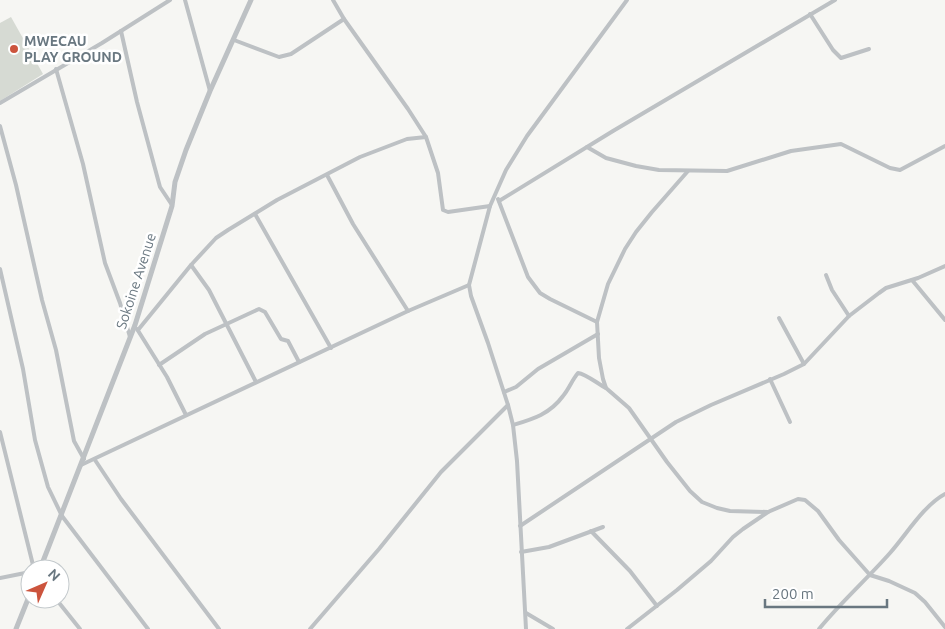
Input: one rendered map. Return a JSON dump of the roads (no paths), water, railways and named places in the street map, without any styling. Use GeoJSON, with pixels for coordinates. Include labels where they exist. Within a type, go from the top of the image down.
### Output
{"type":"FeatureCollection","features":[{"type":"Feature","properties":{"kind":"street"},"geometry":{"type":"LineString","coordinates":[[0,103],[170,0]]}},
{"type":"Feature","properties":{"kind":"street"},"geometry":{"type":"LineString","coordinates":[[185,0],[210,91]]}},
{"type":"Feature","properties":{"kind":"street","name":"Sokoine Avenue"},"geometry":{"type":"LineString","coordinates":[[44,559],[130,338],[137,327],[172,206],[180,166],[210,91],[251,0]]}},
{"type":"Feature","properties":{"kind":"street"},"geometry":{"type":"LineString","coordinates":[[333,0],[344,19],[408,108],[426,137],[438,173],[443,210],[448,212],[490,206]]}},
{"type":"Feature","properties":{"kind":"street"},"geometry":{"type":"LineString","coordinates":[[526,629],[513,425],[469,285],[490,206],[506,170],[527,136],[627,0]]}},
{"type":"Feature","properties":{"kind":"street"},"geometry":{"type":"LineString","coordinates":[[499,201],[835,0]]}},
{"type":"Feature","properties":{"kind":"street"},"geometry":{"type":"LineString","coordinates":[[810,14],[840,58],[869,49]]}},
{"type":"Feature","properties":{"kind":"street"},"geometry":{"type":"LineString","coordinates":[[234,40],[274,56],[283,57],[291,54],[344,19]]}},
{"type":"Feature","properties":{"kind":"street"},"geometry":{"type":"LineString","coordinates":[[121,31],[156,174],[163,193],[172,206]]}},
{"type":"Feature","properties":{"kind":"street"},"geometry":{"type":"LineString","coordinates":[[56,69],[83,164],[105,263],[130,338]]}},
{"type":"Feature","properties":{"kind":"street"},"geometry":{"type":"LineString","coordinates":[[0,126],[56,350],[74,441],[84,459]]}},
{"type":"Feature","properties":{"kind":"street"},"geometry":{"type":"LineString","coordinates":[[186,415],[160,364],[137,327],[216,238],[277,200],[360,157],[406,139],[426,137]]}},
{"type":"Feature","properties":{"kind":"street"},"geometry":{"type":"LineString","coordinates":[[587,147],[606,158],[636,166],[660,170],[727,171],[791,151],[841,144],[890,168],[900,170],[945,146]]}},
{"type":"Feature","properties":{"kind":"street"},"geometry":{"type":"LineString","coordinates":[[606,388],[600,369],[597,322],[608,284],[625,249],[652,212],[688,171]]}},
{"type":"Feature","properties":{"kind":"street"},"geometry":{"type":"LineString","coordinates":[[326,175],[353,224],[408,311]]}},
{"type":"Feature","properties":{"kind":"street"},"geometry":{"type":"LineString","coordinates":[[495,195],[528,277],[535,287],[550,299],[597,322]]}},
{"type":"Feature","properties":{"kind":"street"},"geometry":{"type":"LineString","coordinates":[[255,214],[331,348]]}},
{"type":"Feature","properties":{"kind":"street"},"geometry":{"type":"LineString","coordinates":[[191,265],[227,324],[256,382]]}},
{"type":"Feature","properties":{"kind":"street"},"geometry":{"type":"LineString","coordinates":[[520,526],[676,422],[804,364],[849,316],[886,288],[912,280],[945,266]]}},
{"type":"Feature","properties":{"kind":"street"},"geometry":{"type":"LineString","coordinates":[[0,269],[23,369],[35,440],[48,487],[62,516],[148,629]]}},
{"type":"Feature","properties":{"kind":"street"},"geometry":{"type":"LineString","coordinates":[[826,275],[832,290],[849,316]]}},
{"type":"Feature","properties":{"kind":"street"},"geometry":{"type":"LineString","coordinates":[[912,280],[945,320]]}},
{"type":"Feature","properties":{"kind":"street"},"geometry":{"type":"LineString","coordinates":[[81,466],[408,311],[469,285]]}},
{"type":"Feature","properties":{"kind":"street"},"geometry":{"type":"LineString","coordinates":[[160,364],[200,337],[256,310],[262,310],[279,336],[288,341],[299,362]]}},
{"type":"Feature","properties":{"kind":"street"},"geometry":{"type":"LineString","coordinates":[[779,318],[804,364]]}},
{"type":"Feature","properties":{"kind":"street"},"geometry":{"type":"LineString","coordinates":[[504,392],[516,387],[538,369],[598,334]]}},
{"type":"Feature","properties":{"kind":"street"},"geometry":{"type":"LineString","coordinates":[[513,425],[541,416],[554,407],[578,373],[583,374],[606,388],[630,408],[690,491],[702,502],[709,506],[730,511],[768,512]]}},
{"type":"Feature","properties":{"kind":"street"},"geometry":{"type":"LineString","coordinates":[[770,379],[790,422]]}},
{"type":"Feature","properties":{"kind":"street"},"geometry":{"type":"LineString","coordinates":[[310,629],[379,549],[441,472],[508,405]]}},
{"type":"Feature","properties":{"kind":"street"},"geometry":{"type":"LineString","coordinates":[[0,432],[31,559]]}},
{"type":"Feature","properties":{"kind":"street"},"geometry":{"type":"LineString","coordinates":[[95,460],[120,499],[219,629]]}},
{"type":"Feature","properties":{"kind":"street"},"geometry":{"type":"LineString","coordinates":[[819,629],[870,575],[928,508],[945,494]]}},
{"type":"Feature","properties":{"kind":"street"},"geometry":{"type":"LineString","coordinates":[[627,629],[710,561],[733,537],[768,512],[798,499],[805,500],[818,511],[839,540],[870,575],[915,593],[925,602],[945,627]]}},
{"type":"Feature","properties":{"kind":"street"},"geometry":{"type":"LineString","coordinates":[[521,552],[549,546],[603,527]]}},
{"type":"Feature","properties":{"kind":"street"},"geometry":{"type":"LineString","coordinates":[[591,531],[630,571],[657,606]]}},
{"type":"Feature","properties":{"kind":"street"},"geometry":{"type":"LineString","coordinates":[[0,571],[1,578],[20,574]]}},
{"type":"Feature","properties":{"kind":"street"},"geometry":{"type":"LineString","coordinates":[[16,629],[24,609]]}},
{"type":"Feature","properties":{"kind":"street"},"geometry":{"type":"LineString","coordinates":[[64,609],[80,629]]}},
{"type":"Feature","properties":{"kind":"street"},"geometry":{"type":"LineString","coordinates":[[526,613],[553,629]]}},
{"type":"Feature","properties":{"kind":"place","name":"MWECAU PLAY GROUND"},"geometry":{"type":"Point","coordinates":[14,49]}}]}
